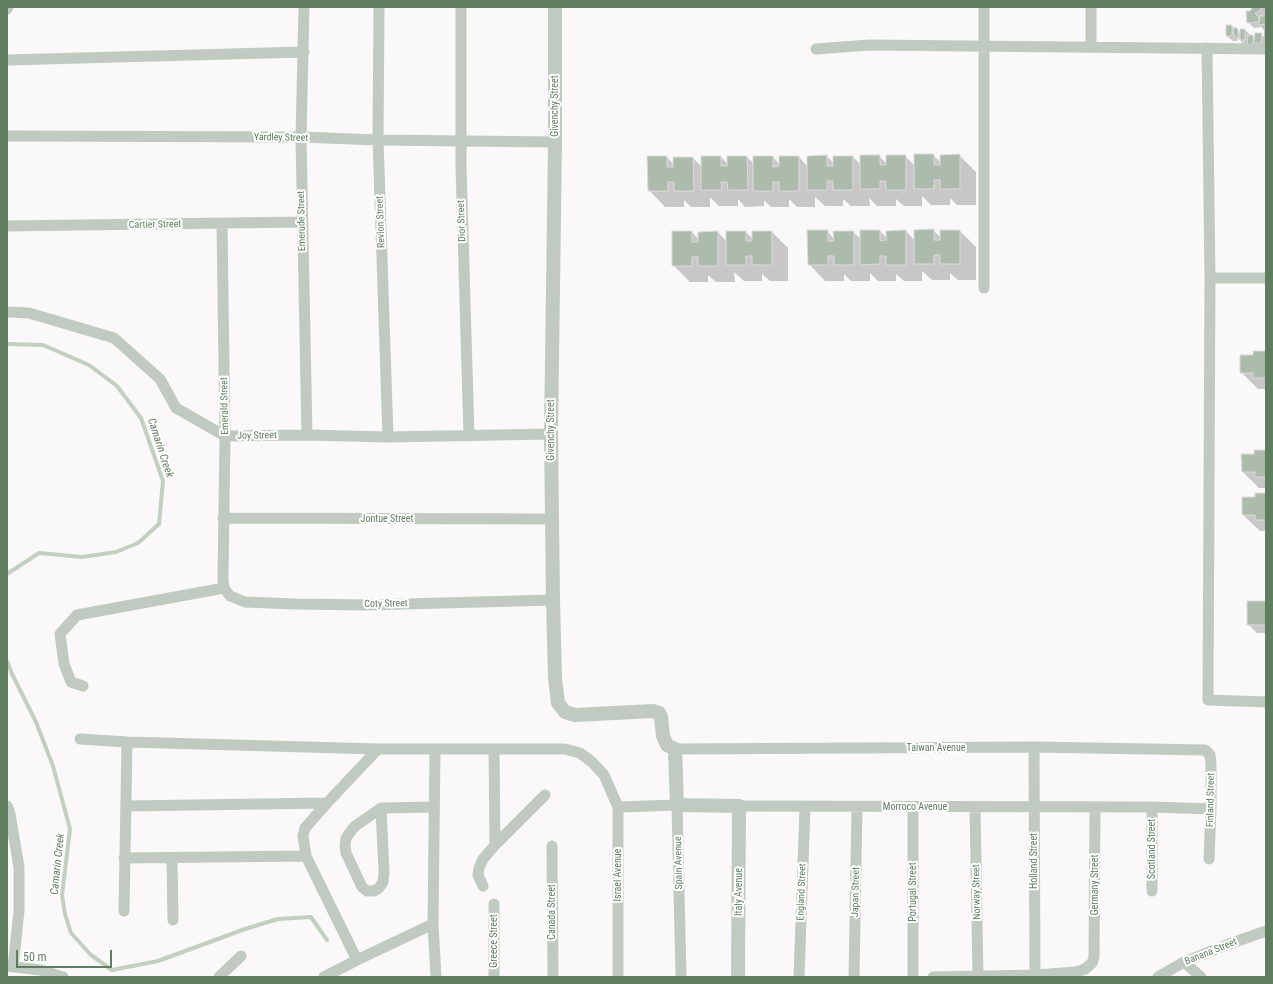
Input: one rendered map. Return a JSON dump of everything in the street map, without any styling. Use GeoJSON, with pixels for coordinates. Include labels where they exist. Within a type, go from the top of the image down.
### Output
{"type":"FeatureCollection","features":[{"type":"Feature","properties":{"kind":"street","name":"Emerude Street"},"geometry":{"type":"LineString","coordinates":[[304,7],[301,137],[307,435]]}},
{"type":"Feature","properties":{"kind":"street","name":"Revlon Street"},"geometry":{"type":"LineString","coordinates":[[379,7],[378,140],[388,436]]}},
{"type":"Feature","properties":{"kind":"street","name":"Dior Street"},"geometry":{"type":"LineString","coordinates":[[461,7],[460,141],[469,436]]}},
{"type":"Feature","properties":{"kind":"street","name":"Givenchy Street"},"geometry":{"type":"LineString","coordinates":[[555,7],[551,519],[555,678],[558,703],[565,712],[575,715],[653,711],[659,713],[666,745],[675,749]]}},
{"type":"Feature","properties":{"kind":"street"},"geometry":{"type":"LineString","coordinates":[[984,7],[984,288]]}},
{"type":"Feature","properties":{"kind":"street"},"geometry":{"type":"LineString","coordinates":[[1091,7],[1091,47]]}},
{"type":"Feature","properties":{"kind":"street"},"geometry":{"type":"LineString","coordinates":[[816,49],[869,45],[1266,49]]}},
{"type":"Feature","properties":{"kind":"street"},"geometry":{"type":"LineString","coordinates":[[1207,48],[1210,278],[1208,700],[1266,702]]}},
{"type":"Feature","properties":{"kind":"street"},"geometry":{"type":"LineString","coordinates":[[7,60],[304,52]]}},
{"type":"Feature","properties":{"kind":"street","name":"Yardley Street"},"geometry":{"type":"LineString","coordinates":[[7,136],[301,137],[378,140],[555,142]]}},
{"type":"Feature","properties":{"kind":"street","name":"Cartier Street"},"geometry":{"type":"LineString","coordinates":[[7,226],[302,222]]}},
{"type":"Feature","properties":{"kind":"street","name":"Emerald Street"},"geometry":{"type":"LineString","coordinates":[[222,224],[225,436],[223,518],[224,588]]}},
{"type":"Feature","properties":{"kind":"street"},"geometry":{"type":"LineString","coordinates":[[1210,278],[1266,278]]}},
{"type":"Feature","properties":{"kind":"street","name":"Joy Street"},"geometry":{"type":"LineString","coordinates":[[7,312],[29,313],[114,338],[160,379],[176,408],[225,436],[469,436],[551,434]]}},
{"type":"Feature","properties":{"kind":"street","name":"Jontue Street"},"geometry":{"type":"LineString","coordinates":[[223,518],[551,519]]}},
{"type":"Feature","properties":{"kind":"street"},"geometry":{"type":"LineString","coordinates":[[83,686],[71,682],[64,664],[60,634],[77,615],[224,588]]}},
{"type":"Feature","properties":{"kind":"street","name":"Coty Street"},"geometry":{"type":"LineString","coordinates":[[224,588],[230,596],[245,602],[368,604],[553,600]]}},
{"type":"Feature","properties":{"kind":"street"},"geometry":{"type":"LineString","coordinates":[[80,739],[127,742],[378,749],[494,749],[495,845]]}},
{"type":"Feature","properties":{"kind":"street"},"geometry":{"type":"LineString","coordinates":[[124,911],[127,742]]}},
{"type":"Feature","properties":{"kind":"street","name":"Taiwan Avenue"},"geometry":{"type":"LineString","coordinates":[[675,749],[1034,748],[1197,750]]}},
{"type":"Feature","properties":{"kind":"street","name":"Holland Street"},"geometry":{"type":"LineString","coordinates":[[1034,748],[1035,975]]}},
{"type":"Feature","properties":{"kind":"street"},"geometry":{"type":"LineString","coordinates":[[352,962],[306,856],[303,836],[305,828],[378,749]]}},
{"type":"Feature","properties":{"kind":"street"},"geometry":{"type":"LineString","coordinates":[[434,749],[433,924],[436,977]]}},
{"type":"Feature","properties":{"kind":"street","name":"Israel Avenue"},"geometry":{"type":"LineString","coordinates":[[494,749],[565,749],[580,753],[592,762],[604,775],[618,807],[618,977]]}},
{"type":"Feature","properties":{"kind":"street","name":"Spain Avenue"},"geometry":{"type":"LineString","coordinates":[[675,749],[678,805],[681,977]]}},
{"type":"Feature","properties":{"kind":"street","name":"Finland Street"},"geometry":{"type":"LineString","coordinates":[[1197,750],[1205,750],[1210,755],[1211,764],[1209,859]]}},
{"type":"Feature","properties":{"kind":"street"},"geometry":{"type":"LineString","coordinates":[[483,886],[478,875],[483,859],[545,795]]}},
{"type":"Feature","properties":{"kind":"street"},"geometry":{"type":"LineString","coordinates":[[126,806],[327,803]]}},
{"type":"Feature","properties":{"kind":"street","name":"Morroco Avenue"},"geometry":{"type":"LineString","coordinates":[[618,807],[678,805],[805,807],[1152,807],[1211,809]]}},
{"type":"Feature","properties":{"kind":"street"},"geometry":{"type":"LineString","coordinates":[[7,806],[10,814],[19,867],[19,911],[10,967],[40,970],[63,977]]}},
{"type":"Feature","properties":{"kind":"street","name":"Italy Avenue"},"geometry":{"type":"LineString","coordinates":[[738,977],[739,806]]}},
{"type":"Feature","properties":{"kind":"street"},"geometry":{"type":"LineString","coordinates":[[381,808],[384,873],[383,882],[379,888],[374,891],[367,891],[362,887],[346,852],[346,838],[354,827],[381,808],[434,807]]}},
{"type":"Feature","properties":{"kind":"street","name":"England Street"},"geometry":{"type":"LineString","coordinates":[[800,977],[805,807]]}},
{"type":"Feature","properties":{"kind":"street","name":"Japan Street"},"geometry":{"type":"LineString","coordinates":[[854,977],[858,807]]}},
{"type":"Feature","properties":{"kind":"street","name":"Portugal Street"},"geometry":{"type":"LineString","coordinates":[[913,807],[913,977]]}},
{"type":"Feature","properties":{"kind":"street","name":"Norway Street"},"geometry":{"type":"LineString","coordinates":[[975,807],[978,976]]}},
{"type":"Feature","properties":{"kind":"street","name":"Germany Street"},"geometry":{"type":"LineString","coordinates":[[1035,975],[1076,972],[1085,969],[1092,963],[1094,957],[1095,807]]}},
{"type":"Feature","properties":{"kind":"street","name":"Scotland Street"},"geometry":{"type":"LineString","coordinates":[[1152,807],[1152,891]]}},
{"type":"Feature","properties":{"kind":"street","name":"Canada Street"},"geometry":{"type":"LineString","coordinates":[[552,846],[553,977]]}},
{"type":"Feature","properties":{"kind":"street"},"geometry":{"type":"LineString","coordinates":[[124,858],[306,856]]}},
{"type":"Feature","properties":{"kind":"street"},"geometry":{"type":"LineString","coordinates":[[172,858],[173,920]]}},
{"type":"Feature","properties":{"kind":"street","name":"Greece Street"},"geometry":{"type":"LineString","coordinates":[[494,904],[494,977]]}},
{"type":"Feature","properties":{"kind":"street"},"geometry":{"type":"LineString","coordinates":[[324,977],[352,962],[433,924]]}},
{"type":"Feature","properties":{"kind":"street","name":"Banana Street"},"geometry":{"type":"LineString","coordinates":[[1158,977],[1184,962],[1266,931]]}},
{"type":"Feature","properties":{"kind":"street"},"geometry":{"type":"LineString","coordinates":[[219,977],[241,956]]}},
{"type":"Feature","properties":{"kind":"street"},"geometry":{"type":"LineString","coordinates":[[1184,962],[1201,977]]}},
{"type":"Feature","properties":{"kind":"street"},"geometry":{"type":"LineString","coordinates":[[933,977],[1035,975]]}},
{"type":"Feature","properties":{"kind":"building"},"geometry":{"type":"Polygon","coordinates":[[[1253,7],[1261,7],[1261,10],[1255,13],[1259,18],[1259,22],[1247,23],[1246,11],[1250,11],[1253,7]]]}},
{"type":"Feature","properties":{"kind":"building"},"geometry":{"type":"Polygon","coordinates":[[[1260,16],[1266,16],[1266,24],[1258,25],[1260,16]]]}},
{"type":"Feature","properties":{"kind":"building"},"geometry":{"type":"Polygon","coordinates":[[[1226,25],[1232,25],[1232,36],[1226,36],[1226,25]]]}},
{"type":"Feature","properties":{"kind":"building"},"geometry":{"type":"Polygon","coordinates":[[[1234,27],[1238,29],[1238,40],[1233,33],[1234,27]]]}},
{"type":"Feature","properties":{"kind":"building"},"geometry":{"type":"Polygon","coordinates":[[[1240,29],[1245,29],[1245,40],[1240,40],[1240,29]]]}},
{"type":"Feature","properties":{"kind":"building"},"geometry":{"type":"Polygon","coordinates":[[[1255,33],[1262,33],[1261,43],[1254,43],[1255,33]]]}},
{"type":"Feature","properties":{"kind":"building"},"geometry":{"type":"Polygon","coordinates":[[[1248,35],[1253,35],[1253,46],[1247,46],[1248,35]]]}},
{"type":"Feature","properties":{"kind":"building"},"geometry":{"type":"Polygon","coordinates":[[[914,154],[934,154],[934,165],[940,165],[940,155],[960,154],[960,189],[940,189],[940,180],[934,180],[934,189],[914,189],[914,154]]]}},
{"type":"Feature","properties":{"kind":"building"},"geometry":{"type":"Polygon","coordinates":[[[827,155],[827,166],[833,166],[833,156],[853,156],[853,190],[833,190],[833,181],[827,181],[827,190],[807,190],[807,156],[827,155]]]}},
{"type":"Feature","properties":{"kind":"building"},"geometry":{"type":"Polygon","coordinates":[[[860,155],[880,155],[880,165],[886,165],[886,155],[906,155],[906,190],[886,190],[886,181],[880,181],[880,189],[860,189],[860,155]]]}},
{"type":"Feature","properties":{"kind":"building"},"geometry":{"type":"Polygon","coordinates":[[[647,156],[667,156],[667,167],[673,167],[673,157],[693,157],[694,191],[674,191],[674,182],[668,182],[668,191],[648,191],[647,156]]]}},
{"type":"Feature","properties":{"kind":"building"},"geometry":{"type":"Polygon","coordinates":[[[701,156],[721,156],[721,166],[727,166],[727,156],[747,156],[748,190],[728,190],[727,182],[721,182],[722,190],[701,190],[701,156]]]}},
{"type":"Feature","properties":{"kind":"building"},"geometry":{"type":"Polygon","coordinates":[[[753,156],[773,156],[773,167],[779,166],[779,156],[799,156],[799,191],[779,191],[779,182],[773,182],[773,191],[753,191],[753,156]]]}},
{"type":"Feature","properties":{"kind":"building"},"geometry":{"type":"Polygon","coordinates":[[[934,229],[934,240],[940,240],[940,230],[960,230],[960,264],[940,264],[940,255],[934,255],[934,264],[914,264],[914,230],[934,229]]]}},
{"type":"Feature","properties":{"kind":"building"},"geometry":{"type":"Polygon","coordinates":[[[807,230],[828,230],[828,241],[834,241],[833,231],[854,231],[854,265],[834,265],[834,256],[828,256],[828,265],[808,265],[807,230]]]}},
{"type":"Feature","properties":{"kind":"building"},"geometry":{"type":"Polygon","coordinates":[[[860,230],[880,230],[880,241],[886,240],[886,231],[906,230],[906,265],[886,265],[886,256],[880,256],[880,264],[860,265],[860,230]]]}},
{"type":"Feature","properties":{"kind":"building"},"geometry":{"type":"Polygon","coordinates":[[[672,231],[692,231],[692,242],[698,242],[698,232],[718,231],[718,266],[698,266],[698,257],[692,257],[692,266],[672,266],[672,231]]]}},
{"type":"Feature","properties":{"kind":"building"},"geometry":{"type":"Polygon","coordinates":[[[726,231],[746,231],[746,241],[752,241],[752,231],[772,231],[772,265],[752,265],[752,256],[746,256],[746,265],[726,265],[726,231]]]}},
{"type":"Feature","properties":{"kind":"building"},"geometry":{"type":"Polygon","coordinates":[[[1253,351],[1266,351],[1266,378],[1253,378],[1253,373],[1240,373],[1240,355],[1253,355],[1253,351]]]}},
{"type":"Feature","properties":{"kind":"building"},"geometry":{"type":"Polygon","coordinates":[[[1254,450],[1266,450],[1266,477],[1255,477],[1255,472],[1242,472],[1241,454],[1254,454],[1254,450]]]}},
{"type":"Feature","properties":{"kind":"building"},"geometry":{"type":"Polygon","coordinates":[[[1255,493],[1266,493],[1266,520],[1255,520],[1255,515],[1242,515],[1242,497],[1255,497],[1255,493]]]}},
{"type":"Feature","properties":{"kind":"building"},"geometry":{"type":"Polygon","coordinates":[[[1247,601],[1266,601],[1266,625],[1247,625],[1247,601]]]}},
{"type":"Feature","properties":{"kind":"waterway","name":"Camarin Creek"},"geometry":{"type":"LineString","coordinates":[[7,344],[43,345],[89,365],[117,386],[141,418],[163,481],[159,524],[138,543],[116,552],[82,557],[39,553],[7,574]]}},
{"type":"Feature","properties":{"kind":"waterway","name":"Camarin Creek"},"geometry":{"type":"LineString","coordinates":[[7,661],[36,722],[53,766],[70,829],[62,895],[65,914],[71,933],[91,955],[112,970],[158,961],[245,929],[278,919],[311,917],[327,940]]}}]}
